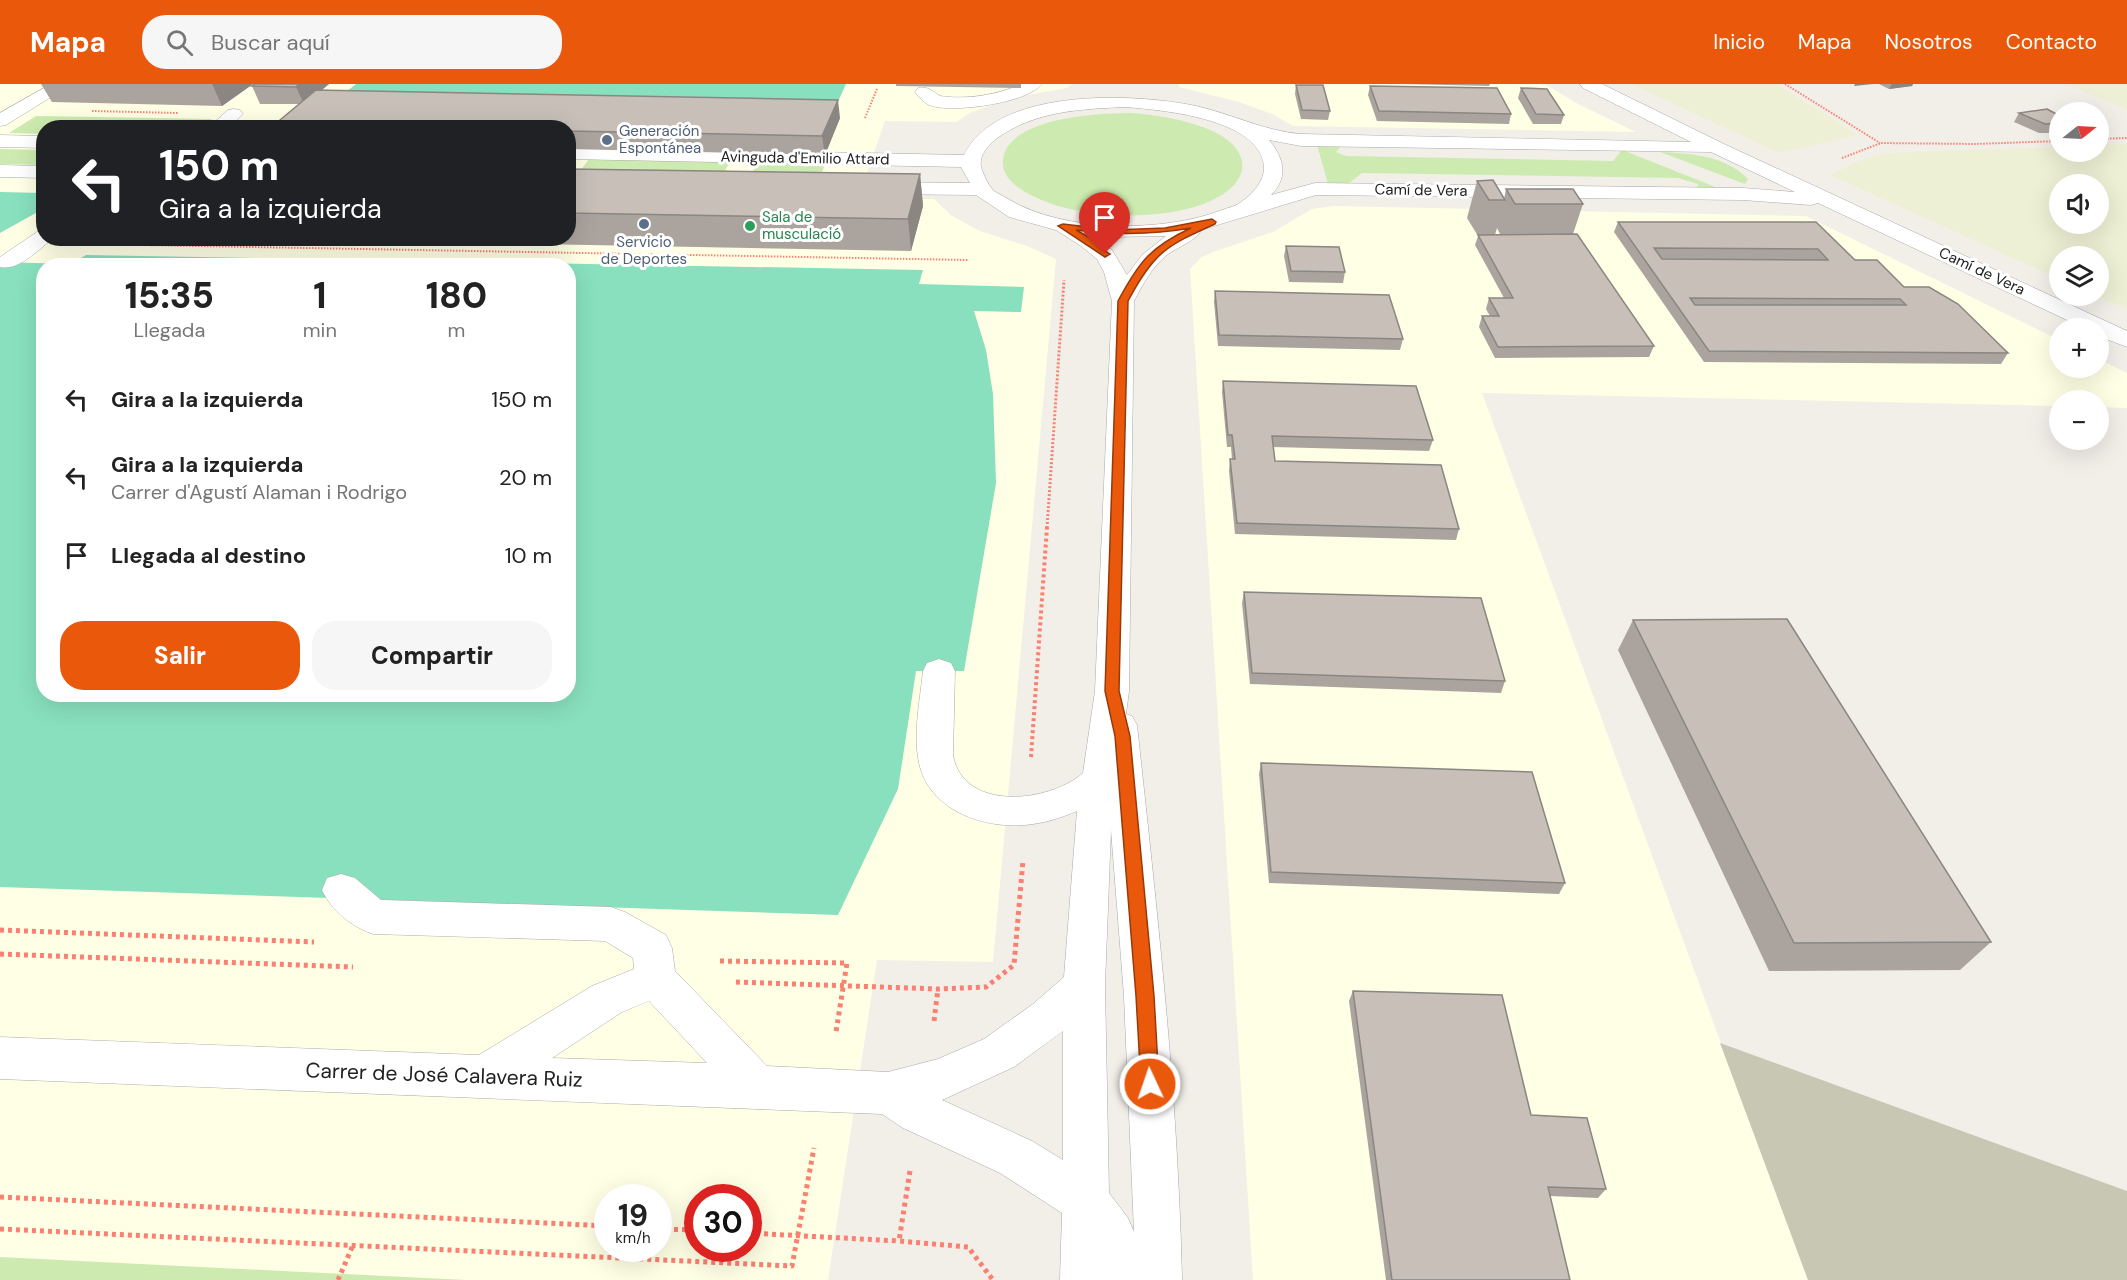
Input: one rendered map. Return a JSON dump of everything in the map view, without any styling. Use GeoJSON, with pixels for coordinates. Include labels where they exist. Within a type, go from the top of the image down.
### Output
{"type":"FeatureCollection","features":[{"type":"Feature","properties":{"kind":"street"},"geometry":{"type":"LineString","coordinates":[[0,122],[63,84]]}},
{"type":"Feature","properties":{"kind":"street"},"geometry":{"type":"LineString","coordinates":[[924,92],[934,100],[956,102],[1028,89],[1033,84]]}},
{"type":"Feature","properties":{"kind":"street","name":"Camí de Vera"},"geometry":{"type":"LineString","coordinates":[[1589,84],[1717,148],[2127,339]]}},
{"type":"Feature","properties":{"kind":"street"},"geometry":{"type":"LineString","coordinates":[[1110,87],[1100,94],[1022,117],[996,129],[978,144],[970,161],[972,175],[981,189],[1000,204],[1018,213],[1063,226],[1113,232],[1165,231],[1212,222]]}},
{"type":"Feature","properties":{"kind":"street"},"geometry":{"type":"LineString","coordinates":[[1123,301],[1137,274],[1151,256],[1175,239],[1246,208],[1267,192],[1275,174],[1272,155],[1257,139],[1233,124],[1158,96],[1144,87]]}},
{"type":"Feature","properties":{"kind":"street"},"geometry":{"type":"LineString","coordinates":[[1054,108],[1090,103],[1126,102],[1162,105],[1197,112]]}},
{"type":"Feature","properties":{"kind":"street"},"geometry":{"type":"LineString","coordinates":[[0,109],[20,110]]}},
{"type":"Feature","properties":{"kind":"street"},"geometry":{"type":"LineString","coordinates":[[227,120],[234,114]]}},
{"type":"Feature","properties":{"kind":"street","name":"Camí de Vera"},"geometry":{"type":"LineString","coordinates":[[1635,146],[1658,142],[1664,133],[1653,116]]}},
{"type":"Feature","properties":{"kind":"street","name":"Camí de Vera"},"geometry":{"type":"LineString","coordinates":[[1233,124],[1282,138],[1302,140],[1717,148]]}},
{"type":"Feature","properties":{"kind":"street"},"geometry":{"type":"LineString","coordinates":[[0,141],[36,142]]}},
{"type":"Feature","properties":{"kind":"street","name":"Avinguda d'Emilio Attard"},"geometry":{"type":"LineString","coordinates":[[576,153],[970,161]]}},
{"type":"Feature","properties":{"kind":"street"},"geometry":{"type":"LineString","coordinates":[[1743,194],[1760,179],[1751,163]]}},
{"type":"Feature","properties":{"kind":"street"},"geometry":{"type":"LineString","coordinates":[[0,171],[36,172]]}},
{"type":"Feature","properties":{"kind":"street","name":"Avinguda d'Emilio Attard"},"geometry":{"type":"LineString","coordinates":[[851,187],[981,189]]}},
{"type":"Feature","properties":{"kind":"street","name":"Camí de Vera"},"geometry":{"type":"LineString","coordinates":[[1246,208],[1315,189],[1743,194],[1796,196],[1836,203]]}},
{"type":"Feature","properties":{"kind":"street"},"geometry":{"type":"LineString","coordinates":[[1063,226],[1092,243],[1105,254],[1117,272],[1123,301],[1112,691],[1093,825],[1084,985],[1086,1201],[1084,1280]]}},
{"type":"Feature","properties":{"kind":"street"},"geometry":{"type":"LineString","coordinates":[[7,262],[36,242]]}},
{"type":"Feature","properties":{"kind":"street"},"geometry":{"type":"LineString","coordinates":[[939,671],[935,743],[940,775],[963,799],[995,811],[1027,811],[1067,801],[1092,786],[1112,764],[1122,736]]}},
{"type":"Feature","properties":{"kind":"street"},"geometry":{"type":"LineString","coordinates":[[1112,691],[1122,736],[1145,996],[1156,1194],[1158,1280]]}},
{"type":"Feature","properties":{"kind":"street"},"geometry":{"type":"LineString","coordinates":[[1027,811],[1053,819],[1075,834],[1085,850],[1090,872]]}},
{"type":"Feature","properties":{"kind":"street"},"geometry":{"type":"LineString","coordinates":[[341,890],[373,917],[611,924],[652,948],[655,979],[757,1086]]}},
{"type":"Feature","properties":{"kind":"street"},"geometry":{"type":"LineString","coordinates":[[483,1077],[607,999],[655,979]]}},
{"type":"Feature","properties":{"kind":"street","name":"Carrer de José Calavera Ruiz"},"geometry":{"type":"LineString","coordinates":[[0,1058],[757,1086],[888,1093],[941,1079],[999,1053],[1048,1018],[1084,985]]}},
{"type":"Feature","properties":{"kind":"street","name":"Carrer de José Calavera Ruiz"},"geometry":{"type":"LineString","coordinates":[[888,1093],[919,1113],[1016,1157],[1086,1201]]}},
{"type":"Feature","properties":{"kind":"street"},"geometry":{"type":"LineString","coordinates":[[1086,1201],[1111,1235],[1116,1280]]}},
{"type":"Feature","properties":{"kind":"path"},"geometry":{"type":"LineString","coordinates":[[862,124],[879,84]]}},
{"type":"Feature","properties":{"kind":"path"},"geometry":{"type":"LineString","coordinates":[[1785,84],[1881,143],[1974,144],[2049,141]]}},
{"type":"Feature","properties":{"kind":"path"},"geometry":{"type":"LineString","coordinates":[[20,110],[234,114]]}},
{"type":"Feature","properties":{"kind":"path"},"geometry":{"type":"LineString","coordinates":[[2109,139],[2127,138]]}},
{"type":"Feature","properties":{"kind":"path"},"geometry":{"type":"LineString","coordinates":[[194,246],[968,260]]}},
{"type":"Feature","properties":{"kind":"path"},"geometry":{"type":"LineString","coordinates":[[1030,764],[1065,270]]}},
{"type":"Feature","properties":{"kind":"path"},"geometry":{"type":"LineString","coordinates":[[1014,965],[1024,854]]}},
{"type":"Feature","properties":{"kind":"path"},"geometry":{"type":"LineString","coordinates":[[0,930],[319,942]]}},
{"type":"Feature","properties":{"kind":"path"},"geometry":{"type":"LineString","coordinates":[[720,961],[847,963],[835,1039]]}},
{"type":"Feature","properties":{"kind":"path"},"geometry":{"type":"LineString","coordinates":[[0,1229],[792,1266],[814,1148]]}},
{"type":"Feature","properties":{"kind":"path"},"geometry":{"type":"LineString","coordinates":[[899,1241],[911,1162]]}},
{"type":"Feature","properties":{"kind":"path"},"geometry":{"type":"LineString","coordinates":[[0,1197],[594,1225]]}},
{"type":"Feature","properties":{"kind":"path"},"geometry":{"type":"LineString","coordinates":[[762,1234],[968,1246],[993,1280]]}},
{"type":"Feature","properties":{"kind":"path"},"geometry":{"type":"LineString","coordinates":[[338,1280],[353,1245]]}},
{"type":"Feature","properties":{"kind":"shaded area"},"geometry":{"type":"Polygon","coordinates":[[[0,84],[1073,84],[1067,88],[1011,98],[970,113],[956,122],[885,121],[862,187],[861,199],[934,199],[952,216],[980,231],[1027,246],[1056,259],[993,962],[877,960],[828,1280],[0,1280],[0,84]]]}},
{"type":"Feature","properties":{"kind":"shaded area"},"geometry":{"type":"Polygon","coordinates":[[[1178,84],[1545,84],[1578,104],[1636,132],[1293,126],[1272,114],[1239,102],[1179,87],[1178,84]]]}},
{"type":"Feature","properties":{"kind":"shaded area"},"geometry":{"type":"Polygon","coordinates":[[[1631,84],[1777,84],[1858,135],[1779,153],[1631,84]]]}},
{"type":"Feature","properties":{"kind":"shaded area"},"geometry":{"type":"Polygon","coordinates":[[[2066,84],[2127,84],[2127,110],[2066,84]]]}},
{"type":"Feature","properties":{"kind":"shaded area"},"geometry":{"type":"Polygon","coordinates":[[[2127,144],[2127,309],[2109,301],[2109,246],[2049,246],[2049,274],[1830,175],[1859,161],[1887,153],[2049,147],[2049,162],[2109,162],[2109,145],[2127,144]]]}},
{"type":"Feature","properties":{"kind":"shaded area"},"geometry":{"type":"Polygon","coordinates":[[[1334,206],[1806,216],[2049,335],[2049,378],[2109,378],[2109,364],[2127,373],[2127,408],[2109,407],[2109,390],[2049,390],[2049,406],[1482,393],[1808,1280],[1253,1280],[1190,269],[1202,257],[1273,232],[1312,209],[1334,206]]]}},
{"type":"Feature","properties":{"kind":"shaded area"},"geometry":{"type":"Polygon","coordinates":[[[1720,1043],[2127,1191],[2127,1280],[1808,1280],[1720,1043]]]}},
{"type":"Feature","properties":{"kind":"green space"},"geometry":{"type":"Polygon","coordinates":[[[356,84],[846,84],[836,106],[341,96],[356,84]]]}},
{"type":"Feature","properties":{"kind":"green space"},"geometry":{"type":"Polygon","coordinates":[[[1131,113],[1160,116],[1195,124],[1226,139],[1236,149],[1242,161],[1238,180],[1230,189],[1211,201],[1188,209],[1161,214],[1133,215],[1078,211],[1053,204],[1022,190],[1005,172],[1003,160],[1008,146],[1020,135],[1037,126],[1057,120],[1098,114],[1131,113]]]}},
{"type":"Feature","properties":{"kind":"green space"},"geometry":{"type":"Polygon","coordinates":[[[36,116],[212,119],[36,120],[36,134],[9,133],[36,116]]]}},
{"type":"Feature","properties":{"kind":"green space"},"geometry":{"type":"Polygon","coordinates":[[[1317,145],[1341,146],[1336,152],[1346,156],[1613,161],[1621,151],[1625,151],[1723,190],[1696,190],[1698,184],[1678,178],[1362,173],[1348,184],[1328,184],[1317,145]]]}},
{"type":"Feature","properties":{"kind":"green space"},"geometry":{"type":"Polygon","coordinates":[[[0,149],[36,150],[36,165],[0,164],[0,149]]]}},
{"type":"Feature","properties":{"kind":"green space"},"geometry":{"type":"Polygon","coordinates":[[[1660,152],[1707,157],[1729,165],[1748,179],[1745,184],[1660,152]]]}},
{"type":"Feature","properties":{"kind":"green space"},"geometry":{"type":"Polygon","coordinates":[[[589,159],[730,161],[722,177],[578,174],[589,159]]]}},
{"type":"Feature","properties":{"kind":"green space"},"geometry":{"type":"Polygon","coordinates":[[[759,162],[826,163],[819,178],[749,177],[759,162]]]}},
{"type":"Feature","properties":{"kind":"green space"},"geometry":{"type":"Polygon","coordinates":[[[0,192],[36,193],[36,213],[0,233],[0,192]]]}},
{"type":"Feature","properties":{"kind":"green space"},"geometry":{"type":"Polygon","coordinates":[[[86,255],[253,258],[81,258],[86,255]]]}},
{"type":"Feature","properties":{"kind":"green space"},"geometry":{"type":"Polygon","coordinates":[[[0,262],[36,263],[36,702],[576,702],[576,264],[923,270],[919,284],[1024,287],[1021,312],[974,311],[986,350],[993,394],[996,483],[964,671],[916,671],[898,789],[838,915],[0,887],[0,262]]]}},
{"type":"Feature","properties":{"kind":"green space"},"geometry":{"type":"Polygon","coordinates":[[[0,1257],[466,1280],[0,1280],[0,1257]]]}},
{"type":"Feature","properties":{"kind":"building"},"geometry":{"type":"Polygon","coordinates":[[[255,84],[299,84],[296,87],[252,86],[255,84]]]}},
{"type":"Feature","properties":{"kind":"building"},"geometry":{"type":"Polygon","coordinates":[[[1296,85],[1323,85],[1330,111],[1302,110],[1296,85]]]}},
{"type":"Feature","properties":{"kind":"building"},"geometry":{"type":"Polygon","coordinates":[[[1370,86],[1497,88],[1511,114],[1379,111],[1370,86]]]}},
{"type":"Feature","properties":{"kind":"building"},"geometry":{"type":"Polygon","coordinates":[[[1521,88],[1547,89],[1564,115],[1536,114],[1521,88]]]}},
{"type":"Feature","properties":{"kind":"building"},"geometry":{"type":"Polygon","coordinates":[[[316,90],[838,100],[822,136],[576,131],[576,120],[280,120],[316,90]]]}},
{"type":"Feature","properties":{"kind":"building"},"geometry":{"type":"Polygon","coordinates":[[[2047,109],[2049,110],[2049,124],[2045,124],[2019,113],[2047,109]]]}},
{"type":"Feature","properties":{"kind":"building"},"geometry":{"type":"Polygon","coordinates":[[[576,169],[920,174],[908,219],[576,213],[576,169]]]}},
{"type":"Feature","properties":{"kind":"building"},"geometry":{"type":"Polygon","coordinates":[[[1493,180],[1505,200],[1489,200],[1477,181],[1493,180]]]}},
{"type":"Feature","properties":{"kind":"building"},"geometry":{"type":"Polygon","coordinates":[[[1506,189],[1573,189],[1583,204],[1515,204],[1506,189]]]}},
{"type":"Feature","properties":{"kind":"building"},"geometry":{"type":"Polygon","coordinates":[[[1618,222],[1816,222],[1855,260],[1877,260],[1904,287],[1929,287],[1958,304],[2008,353],[1709,351],[1618,222]],[[1654,248],[1662,259],[1828,260],[1818,249],[1654,248]],[[1690,298],[1695,305],[1906,305],[1900,299],[1690,298]]]}},
{"type":"Feature","properties":{"kind":"building"},"geometry":{"type":"Polygon","coordinates":[[[1577,234],[1654,346],[1498,347],[1482,316],[1499,316],[1489,298],[1513,298],[1478,235],[1577,234]]]}},
{"type":"Feature","properties":{"kind":"building"},"geometry":{"type":"Polygon","coordinates":[[[1286,246],[1339,247],[1345,272],[1291,271],[1286,246]]]}},
{"type":"Feature","properties":{"kind":"building"},"geometry":{"type":"Polygon","coordinates":[[[1215,291],[1389,295],[1403,339],[1219,335],[1215,291]]]}},
{"type":"Feature","properties":{"kind":"building"},"geometry":{"type":"Polygon","coordinates":[[[1223,381],[1416,386],[1433,440],[1272,436],[1275,461],[1441,465],[1459,529],[1237,523],[1230,459],[1235,459],[1232,435],[1228,435],[1223,381]]]}},
{"type":"Feature","properties":{"kind":"building"},"geometry":{"type":"Polygon","coordinates":[[[1244,592],[1481,598],[1505,681],[1252,673],[1244,592]]]}},
{"type":"Feature","properties":{"kind":"building"},"geometry":{"type":"Polygon","coordinates":[[[1787,619],[1991,942],[1794,943],[1633,620],[1787,619]]]}},
{"type":"Feature","properties":{"kind":"building"},"geometry":{"type":"Polygon","coordinates":[[[1261,763],[1532,772],[1565,883],[1271,872],[1261,763]]]}},
{"type":"Feature","properties":{"kind":"building"},"geometry":{"type":"Polygon","coordinates":[[[1353,991],[1502,995],[1531,1115],[1587,1118],[1606,1189],[1548,1187],[1570,1280],[1392,1280],[1353,991]]]}},
{"type":"Feature","properties":{"kind":"place","name":"Generación Espontánea"},"geometry":{"type":"Point","coordinates":[607,140]}},
{"type":"Feature","properties":{"kind":"place","name":"Servicio de Deportes"},"geometry":{"type":"Point","coordinates":[644,224]}},
{"type":"Feature","properties":{"kind":"place","name":"Sala de musculació"},"geometry":{"type":"Point","coordinates":[750,226]}},
{"type":"Feature","properties":{"kind":"route"},"geometry":{"type":"LineString","coordinates":[[1105,254],[1092,243],[1063,226],[1113,232],[1165,231],[1212,222],[1175,239],[1151,256],[1137,274],[1123,301],[1112,691],[1122,736],[1145,996],[1150,1084]]}}]}
